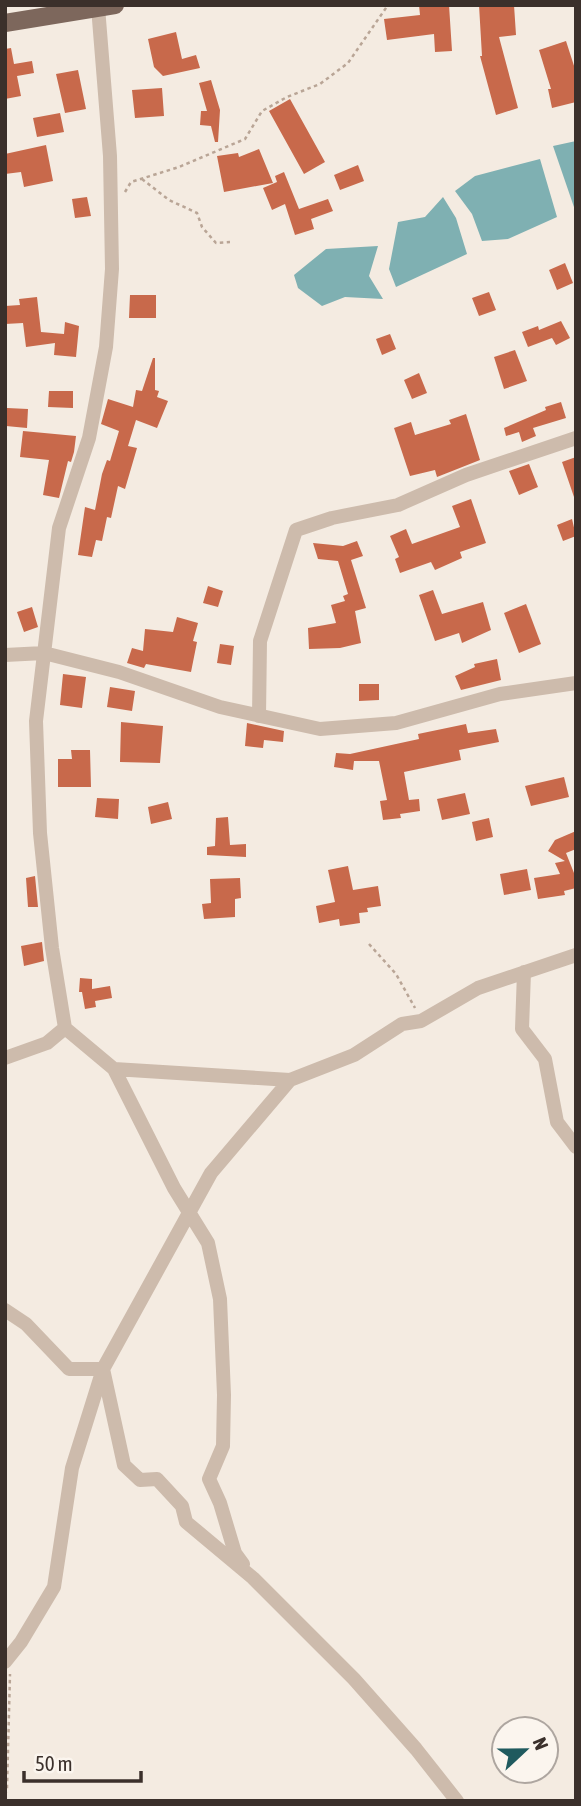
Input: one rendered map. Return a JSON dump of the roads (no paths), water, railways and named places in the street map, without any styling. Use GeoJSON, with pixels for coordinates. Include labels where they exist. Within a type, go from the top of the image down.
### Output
{"type":"FeatureCollection","features":[{"type":"Feature","properties":{"kind":"main road"},"geometry":{"type":"LineString","coordinates":[[5,23],[107,6]]}},
{"type":"Feature","properties":{"kind":"street"},"geometry":{"type":"LineString","coordinates":[[107,6],[112,269],[106,347],[89,438],[59,528],[36,721],[40,833],[52,948],[65,1028],[114,1069],[174,1188],[208,1243],[220,1299],[225,1395],[223,1446],[209,1479],[220,1503],[235,1553],[253,1578]]}},
{"type":"Feature","properties":{"kind":"street"},"geometry":{"type":"LineString","coordinates":[[259,716],[260,641],[296,530],[332,518],[398,505],[466,475],[576,438]]}},
{"type":"Feature","properties":{"kind":"street"},"geometry":{"type":"LineString","coordinates":[[5,654],[44,653],[118,672],[220,707],[320,729],[396,723],[500,694],[576,683]]}},
{"type":"Feature","properties":{"kind":"street"},"geometry":{"type":"LineString","coordinates":[[114,1069],[290,1080],[354,1055],[402,1024],[421,1021],[478,988],[576,955]]}},
{"type":"Feature","properties":{"kind":"street"},"geometry":{"type":"LineString","coordinates":[[524,972],[522,1029],[545,1059],[557,1122],[576,1147]]}},
{"type":"Feature","properties":{"kind":"street"},"geometry":{"type":"LineString","coordinates":[[5,1058],[47,1043],[65,1028]]}},
{"type":"Feature","properties":{"kind":"street"},"geometry":{"type":"LineString","coordinates":[[8,1660],[54,1587],[72,1468],[103,1369],[212,1173],[290,1080]]}},
{"type":"Feature","properties":{"kind":"street"},"geometry":{"type":"LineString","coordinates":[[5,1310],[26,1324],[69,1369],[103,1369]]}},
{"type":"Feature","properties":{"kind":"street"},"geometry":{"type":"LineString","coordinates":[[103,1369],[124,1465],[140,1480],[157,1479],[182,1506],[186,1522],[253,1578],[354,1679],[416,1749],[457,1801]]}},
{"type":"Feature","properties":{"kind":"water"},"geometry":{"type":"Polygon","coordinates":[[[576,141],[576,210],[575,210],[553,146],[576,141]]]}},
{"type":"Feature","properties":{"kind":"water"},"geometry":{"type":"Polygon","coordinates":[[[540,159],[557,217],[508,239],[482,241],[472,214],[455,191],[475,176],[540,159]]]}},
{"type":"Feature","properties":{"kind":"water"},"geometry":{"type":"Polygon","coordinates":[[[443,197],[456,218],[467,254],[396,287],[389,269],[398,222],[425,217],[443,197]]]}},
{"type":"Feature","properties":{"kind":"water"},"geometry":{"type":"Polygon","coordinates":[[[378,246],[369,276],[383,299],[345,297],[322,306],[298,288],[294,275],[326,249],[378,246]]]}}]}
